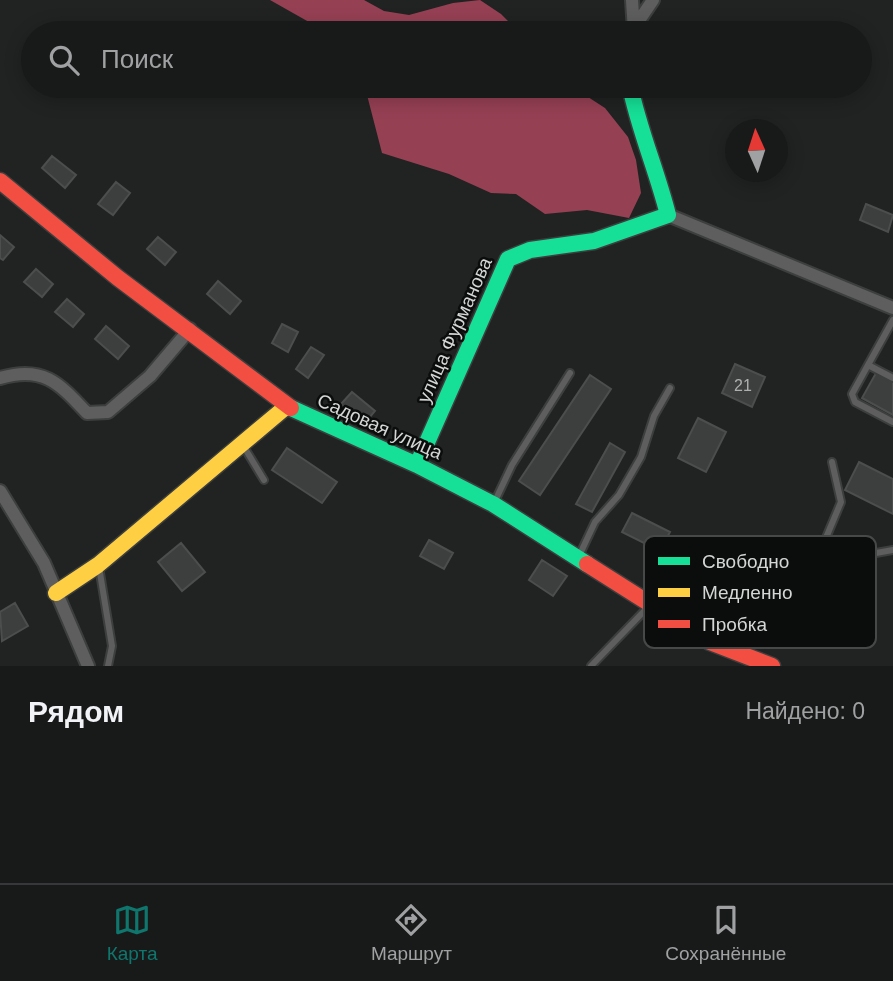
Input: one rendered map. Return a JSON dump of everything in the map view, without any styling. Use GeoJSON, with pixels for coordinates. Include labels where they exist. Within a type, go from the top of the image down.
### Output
{"type":"FeatureCollection","features":[{"type":"Feature","properties":{"kind":"street"},"geometry":{"type":"LineString","coordinates":[[632,0],[633,21]]}},
{"type":"Feature","properties":{"kind":"street"},"geometry":{"type":"LineString","coordinates":[[640,21],[653,0]]}},
{"type":"Feature","properties":{"kind":"street"},"geometry":{"type":"LineString","coordinates":[[632,98],[637,121],[655,164],[668,215],[893,307]]}},
{"type":"Feature","properties":{"kind":"street","name":"Садовая улица"},"geometry":{"type":"LineString","coordinates":[[0,181],[118,278],[190,329],[287,406],[417,465],[493,504],[644,602]]}},
{"type":"Feature","properties":{"kind":"street","name":"улица Фурманова"},"geometry":{"type":"LineString","coordinates":[[417,465],[501,268],[508,259],[530,250],[594,241],[668,215]]}},
{"type":"Feature","properties":{"kind":"street"},"geometry":{"type":"LineString","coordinates":[[0,378],[30,372],[58,383],[87,413],[108,412],[150,376],[190,329]]}},
{"type":"Feature","properties":{"kind":"street"},"geometry":{"type":"LineString","coordinates":[[56,593],[98,565],[287,406]]}},
{"type":"Feature","properties":{"kind":"street"},"geometry":{"type":"LineString","coordinates":[[0,491],[44,563],[88,666]]}},
{"type":"Feature","properties":{"kind":"street","name":"Садовая улица"},"geometry":{"type":"LineString","coordinates":[[726,648],[772,666]]}},
{"type":"Feature","properties":{"kind":"lane"},"geometry":{"type":"LineString","coordinates":[[893,320],[852,394],[855,402],[893,422]]}},
{"type":"Feature","properties":{"kind":"lane"},"geometry":{"type":"LineString","coordinates":[[868,365],[893,377]]}},
{"type":"Feature","properties":{"kind":"lane"},"geometry":{"type":"LineString","coordinates":[[493,504],[512,465],[570,373]]}},
{"type":"Feature","properties":{"kind":"lane"},"geometry":{"type":"LineString","coordinates":[[578,557],[595,522],[619,495],[641,457],[654,416],[670,388]]}},
{"type":"Feature","properties":{"kind":"lane"},"geometry":{"type":"LineString","coordinates":[[243,445],[264,480]]}},
{"type":"Feature","properties":{"kind":"lane"},"geometry":{"type":"LineString","coordinates":[[827,536],[841,502],[832,462]]}},
{"type":"Feature","properties":{"kind":"lane"},"geometry":{"type":"LineString","coordinates":[[98,565],[113,646],[108,666]]}},
{"type":"Feature","properties":{"kind":"lane"},"geometry":{"type":"LineString","coordinates":[[591,666],[644,612]]}},
{"type":"Feature","properties":{"kind":"shaded area"},"geometry":{"type":"Polygon","coordinates":[[[270,0],[364,0],[384,11],[409,15],[453,3],[480,0],[508,21],[307,21],[270,0]]]}},
{"type":"Feature","properties":{"kind":"shaded area"},"geometry":{"type":"Polygon","coordinates":[[[368,98],[590,98],[605,108],[628,137],[636,160],[641,193],[629,218],[587,210],[545,214],[516,194],[491,193],[449,174],[382,153],[368,98]]]}},
{"type":"Feature","properties":{"kind":"building"},"geometry":{"type":"Polygon","coordinates":[[[52,156],[76,175],[65,188],[42,168],[52,156]]]}},
{"type":"Feature","properties":{"kind":"building"},"geometry":{"type":"Polygon","coordinates":[[[116,182],[130,193],[113,215],[98,204],[116,182]]]}},
{"type":"Feature","properties":{"kind":"building"},"geometry":{"type":"Polygon","coordinates":[[[866,204],[893,215],[888,232],[860,220],[866,204]]]}},
{"type":"Feature","properties":{"kind":"building"},"geometry":{"type":"Polygon","coordinates":[[[0,235],[14,247],[3,260],[0,258],[0,235]]]}},
{"type":"Feature","properties":{"kind":"building"},"geometry":{"type":"Polygon","coordinates":[[[158,237],[176,252],[165,265],[147,249],[158,237]]]}},
{"type":"Feature","properties":{"kind":"building"},"geometry":{"type":"Polygon","coordinates":[[[36,269],[53,284],[42,297],[24,282],[36,269]]]}},
{"type":"Feature","properties":{"kind":"building"},"geometry":{"type":"Polygon","coordinates":[[[218,281],[241,301],[230,314],[207,294],[218,281]]]}},
{"type":"Feature","properties":{"kind":"building"},"geometry":{"type":"Polygon","coordinates":[[[67,299],[84,314],[73,327],[55,312],[67,299]]]}},
{"type":"Feature","properties":{"kind":"building"},"geometry":{"type":"Polygon","coordinates":[[[282,324],[298,332],[288,352],[272,343],[282,324]]]}},
{"type":"Feature","properties":{"kind":"building"},"geometry":{"type":"Polygon","coordinates":[[[106,326],[129,346],[118,359],[95,339],[106,326]]]}},
{"type":"Feature","properties":{"kind":"building"},"geometry":{"type":"Polygon","coordinates":[[[311,347],[324,355],[308,378],[296,369],[311,347]]]}},
{"type":"Feature","properties":{"kind":"building"},"geometry":{"type":"Polygon","coordinates":[[[735,364],[765,377],[752,407],[722,393],[735,364]]]}},
{"type":"Feature","properties":{"kind":"building"},"geometry":{"type":"Polygon","coordinates":[[[876,373],[893,382],[893,415],[862,398],[876,373]]]}},
{"type":"Feature","properties":{"kind":"building"},"geometry":{"type":"Polygon","coordinates":[[[590,375],[611,389],[540,495],[519,481],[590,375]]]}},
{"type":"Feature","properties":{"kind":"building"},"geometry":{"type":"Polygon","coordinates":[[[352,392],[375,411],[364,424],[341,404],[352,392]]]}},
{"type":"Feature","properties":{"kind":"building"},"geometry":{"type":"Polygon","coordinates":[[[698,418],[726,432],[706,472],[678,458],[698,418]]]}},
{"type":"Feature","properties":{"kind":"building"},"geometry":{"type":"Polygon","coordinates":[[[610,443],[625,452],[592,512],[576,504],[610,443]]]}},
{"type":"Feature","properties":{"kind":"building"},"geometry":{"type":"Polygon","coordinates":[[[287,448],[337,482],[322,503],[272,470],[287,448]]]}},
{"type":"Feature","properties":{"kind":"building"},"geometry":{"type":"Polygon","coordinates":[[[859,462],[893,479],[893,514],[845,490],[859,462]]]}},
{"type":"Feature","properties":{"kind":"building"},"geometry":{"type":"Polygon","coordinates":[[[632,513],[670,532],[668,536],[644,536],[644,543],[622,532],[632,513]]]}},
{"type":"Feature","properties":{"kind":"building"},"geometry":{"type":"Polygon","coordinates":[[[429,540],[453,553],[444,569],[420,556],[429,540]]]}},
{"type":"Feature","properties":{"kind":"building"},"geometry":{"type":"Polygon","coordinates":[[[181,543],[205,572],[182,591],[158,562],[181,543]]]}},
{"type":"Feature","properties":{"kind":"building"},"geometry":{"type":"Polygon","coordinates":[[[542,560],[567,576],[553,596],[529,580],[542,560]]]}},
{"type":"Feature","properties":{"kind":"building"},"geometry":{"type":"Polygon","coordinates":[[[15,603],[28,626],[2,641],[0,612],[15,603]]]}},
{"type":"Feature","properties":{"kind":"traffic: fast"},"geometry":{"type":"LineString","coordinates":[[417,465],[508,259],[530,250],[594,241],[668,215],[633,98]]}},
{"type":"Feature","properties":{"kind":"traffic: fast"},"geometry":{"type":"LineString","coordinates":[[291,408],[417,465],[493,504],[587,564]]}},
{"type":"Feature","properties":{"kind":"traffic: slow"},"geometry":{"type":"LineString","coordinates":[[56,593],[98,565],[287,406]]}},
{"type":"Feature","properties":{"kind":"traffic: jam"},"geometry":{"type":"LineString","coordinates":[[0,181],[118,278],[291,408]]}},
{"type":"Feature","properties":{"kind":"traffic: jam"},"geometry":{"type":"LineString","coordinates":[[587,564],[644,600]]}},
{"type":"Feature","properties":{"kind":"traffic: jam"},"geometry":{"type":"LineString","coordinates":[[726,648],[772,666]]}}]}
